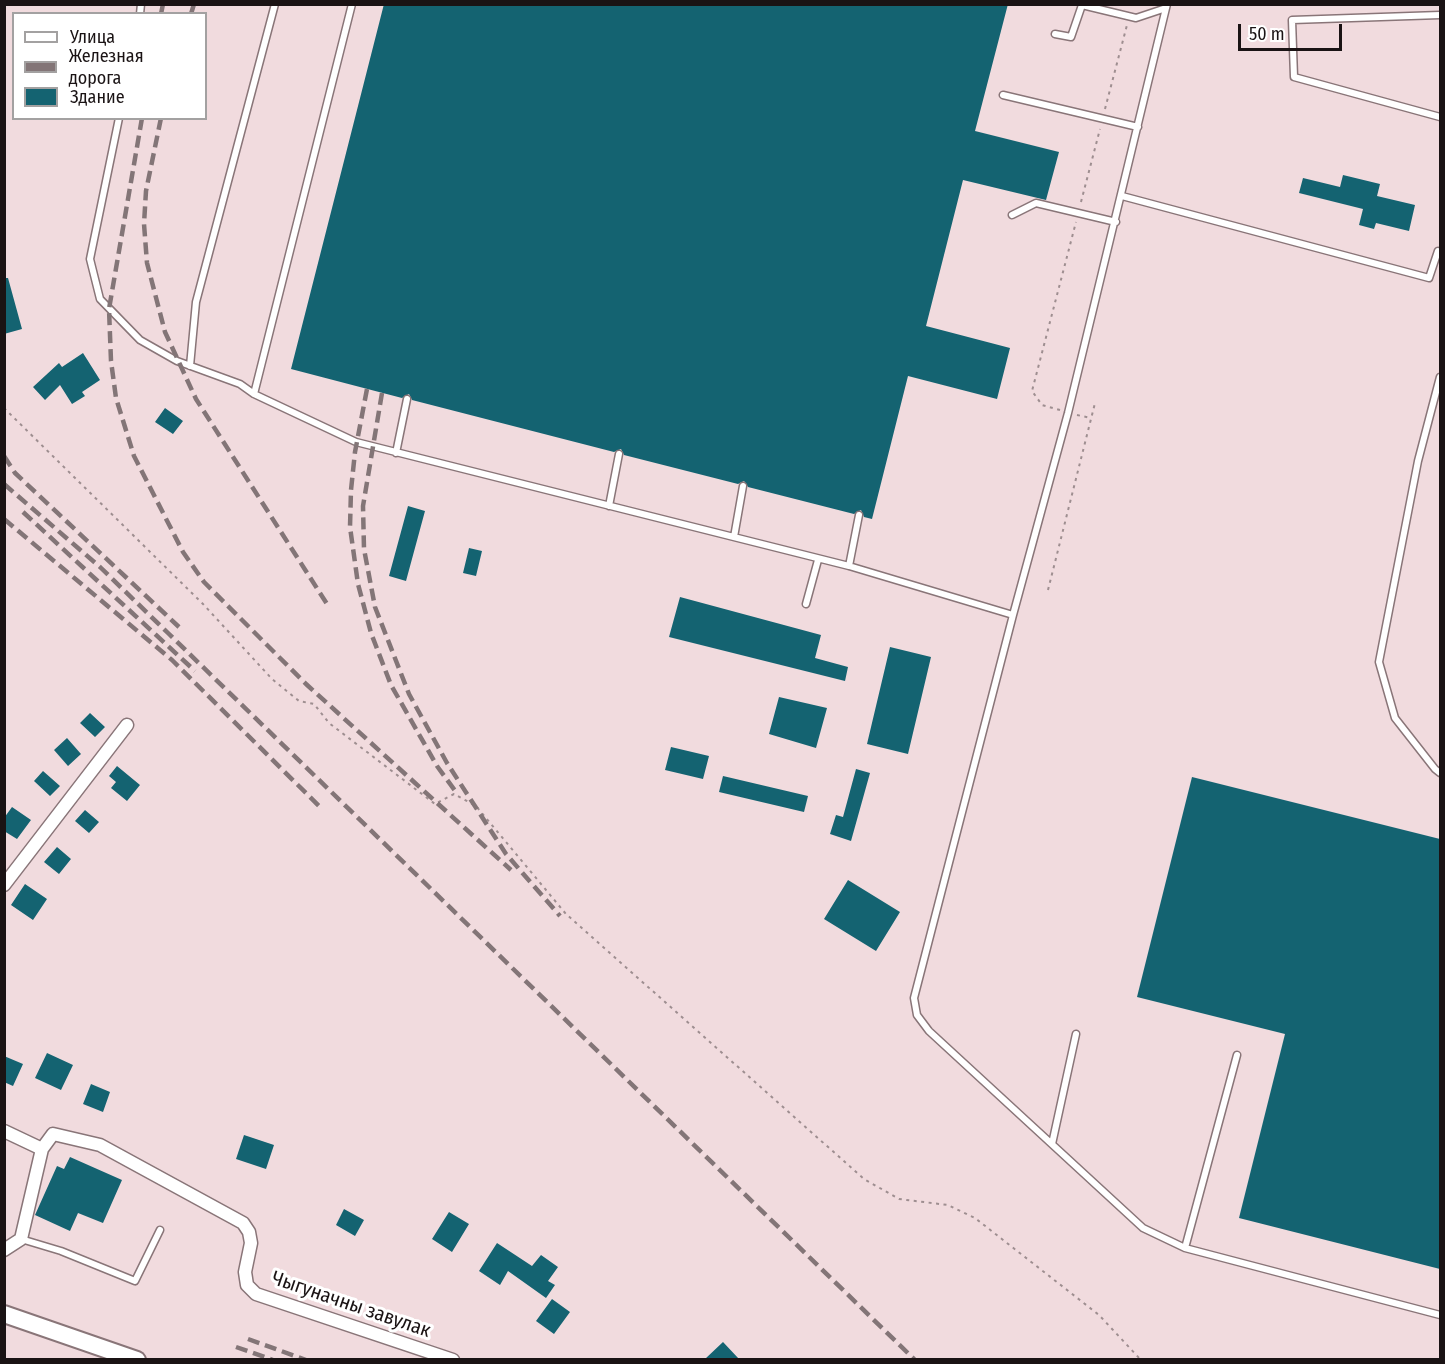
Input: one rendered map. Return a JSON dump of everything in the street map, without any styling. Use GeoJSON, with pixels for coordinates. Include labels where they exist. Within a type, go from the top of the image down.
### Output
{"type":"FeatureCollection","features":[{"type":"Feature","properties":{"kind":"street"},"geometry":{"type":"LineString","coordinates":[[4,885],[127,725]]}},
{"type":"Feature","properties":{"kind":"street"},"geometry":{"type":"LineString","coordinates":[[4,1131],[42,1149],[21,1239],[4,1250]]}},
{"type":"Feature","properties":{"kind":"street","name":"Чыгуначны завулак"},"geometry":{"type":"LineString","coordinates":[[42,1149],[53,1134],[100,1145],[243,1223],[249,1232],[251,1243],[245,1272],[247,1285],[256,1294],[453,1359]]}},
{"type":"Feature","properties":{"kind":"street"},"geometry":{"type":"LineString","coordinates":[[4,1314],[137,1359]]}},
{"type":"Feature","properties":{"kind":"lane"},"geometry":{"type":"LineString","coordinates":[[190,366],[196,302],[275,4]]}},
{"type":"Feature","properties":{"kind":"lane"},"geometry":{"type":"LineString","coordinates":[[254,394],[352,4]]}},
{"type":"Feature","properties":{"kind":"lane"},"geometry":{"type":"LineString","coordinates":[[1055,34],[1071,37],[1082,5],[1136,18],[1167,6]]}},
{"type":"Feature","properties":{"kind":"lane"},"geometry":{"type":"LineString","coordinates":[[1167,6],[1068,413],[914,998],[917,1015],[929,1031],[1143,1228],[1185,1248],[1440,1315]]}},
{"type":"Feature","properties":{"kind":"lane"},"geometry":{"type":"LineString","coordinates":[[1440,15],[1292,20],[1294,77],[1440,117]]}},
{"type":"Feature","properties":{"kind":"lane"},"geometry":{"type":"LineString","coordinates":[[1003,95],[1138,127]]}},
{"type":"Feature","properties":{"kind":"lane"},"geometry":{"type":"LineString","coordinates":[[118,120],[90,259],[100,299],[140,340],[190,366],[240,384],[254,394],[356,442],[849,566],[1013,615]]}},
{"type":"Feature","properties":{"kind":"lane"},"geometry":{"type":"LineString","coordinates":[[1122,196],[1429,278],[1438,251]]}},
{"type":"Feature","properties":{"kind":"lane"},"geometry":{"type":"LineString","coordinates":[[1012,215],[1036,203],[1116,222]]}},
{"type":"Feature","properties":{"kind":"lane"},"geometry":{"type":"LineString","coordinates":[[1440,377],[1418,461],[1379,662],[1395,718],[1440,773]]}},
{"type":"Feature","properties":{"kind":"lane"},"geometry":{"type":"LineString","coordinates":[[396,453],[407,399]]}},
{"type":"Feature","properties":{"kind":"lane"},"geometry":{"type":"LineString","coordinates":[[609,506],[619,454]]}},
{"type":"Feature","properties":{"kind":"lane"},"geometry":{"type":"LineString","coordinates":[[734,537],[743,486]]}},
{"type":"Feature","properties":{"kind":"lane"},"geometry":{"type":"LineString","coordinates":[[849,566],[859,515]]}},
{"type":"Feature","properties":{"kind":"lane"},"geometry":{"type":"LineString","coordinates":[[806,604],[818,560]]}},
{"type":"Feature","properties":{"kind":"lane"},"geometry":{"type":"LineString","coordinates":[[1052,1144],[1076,1034]]}},
{"type":"Feature","properties":{"kind":"lane"},"geometry":{"type":"LineString","coordinates":[[1185,1248],[1237,1055]]}},
{"type":"Feature","properties":{"kind":"lane"},"geometry":{"type":"LineString","coordinates":[[21,1239],[61,1251],[135,1281],[160,1230]]}},
{"type":"Feature","properties":{"kind":"path"},"geometry":{"type":"LineString","coordinates":[[1091,418],[1042,405],[1032,391],[1129,16]]}},
{"type":"Feature","properties":{"kind":"path"},"geometry":{"type":"LineString","coordinates":[[1048,590],[1095,403]]}},
{"type":"Feature","properties":{"kind":"path"},"geometry":{"type":"LineString","coordinates":[[4,408],[203,604],[272,679],[299,701],[314,704],[329,723],[435,804],[453,794],[476,806],[566,914],[864,1179],[899,1199],[948,1205],[975,1218],[1099,1314],[1141,1359]]}},
{"type":"Feature","properties":{"kind":"building"},"geometry":{"type":"Polygon","coordinates":[[[384,4],[1008,4],[975,131],[1059,152],[1046,200],[963,180],[926,326],[1010,348],[997,399],[908,376],[872,519],[864,517],[861,510],[854,514],[748,487],[744,481],[738,484],[624,455],[621,449],[614,452],[412,400],[409,394],[402,398],[291,369],[384,4]]]}},
{"type":"Feature","properties":{"kind":"building"},"geometry":{"type":"Polygon","coordinates":[[[1343,175],[1380,184],[1377,196],[1415,205],[1409,231],[1376,223],[1374,229],[1359,225],[1363,209],[1299,193],[1303,178],[1340,187],[1343,175]]]}},
{"type":"Feature","properties":{"kind":"building"},"geometry":{"type":"Polygon","coordinates":[[[4,278],[8,278],[22,329],[4,334],[4,278]]]}},
{"type":"Feature","properties":{"kind":"building"},"geometry":{"type":"Polygon","coordinates":[[[83,353],[100,380],[82,392],[85,396],[72,404],[60,385],[45,400],[33,387],[59,363],[62,367],[83,353]]]}},
{"type":"Feature","properties":{"kind":"building"},"geometry":{"type":"Polygon","coordinates":[[[165,408],[183,421],[173,434],[155,422],[165,408]]]}},
{"type":"Feature","properties":{"kind":"building"},"geometry":{"type":"Polygon","coordinates":[[[408,506],[425,511],[406,581],[389,576],[408,506]]]}},
{"type":"Feature","properties":{"kind":"building"},"geometry":{"type":"Polygon","coordinates":[[[469,548],[482,551],[476,576],[463,573],[469,548]]]}},
{"type":"Feature","properties":{"kind":"building"},"geometry":{"type":"Polygon","coordinates":[[[680,597],[821,635],[815,658],[848,667],[845,681],[669,637],[680,597]]]}},
{"type":"Feature","properties":{"kind":"building"},"geometry":{"type":"Polygon","coordinates":[[[890,647],[931,657],[908,754],[867,744],[890,647]]]}},
{"type":"Feature","properties":{"kind":"building"},"geometry":{"type":"Polygon","coordinates":[[[779,697],[827,708],[816,748],[769,734],[779,697]]]}},
{"type":"Feature","properties":{"kind":"building"},"geometry":{"type":"Polygon","coordinates":[[[90,713],[105,727],[95,737],[80,723],[90,713]]]}},
{"type":"Feature","properties":{"kind":"building"},"geometry":{"type":"Polygon","coordinates":[[[67,738],[81,754],[68,766],[54,750],[67,738]]]}},
{"type":"Feature","properties":{"kind":"building"},"geometry":{"type":"Polygon","coordinates":[[[671,747],[709,756],[703,779],[665,770],[671,747]]]}},
{"type":"Feature","properties":{"kind":"building"},"geometry":{"type":"Polygon","coordinates":[[[117,766],[140,785],[127,801],[111,788],[116,782],[109,776],[117,766]]]}},
{"type":"Feature","properties":{"kind":"building"},"geometry":{"type":"Polygon","coordinates":[[[856,769],[870,773],[851,841],[830,834],[836,815],[843,817],[856,769]]]}},
{"type":"Feature","properties":{"kind":"building"},"geometry":{"type":"Polygon","coordinates":[[[43,771],[60,786],[50,796],[34,781],[43,771]]]}},
{"type":"Feature","properties":{"kind":"building"},"geometry":{"type":"Polygon","coordinates":[[[723,776],[808,796],[804,812],[719,792],[723,776]]]}},
{"type":"Feature","properties":{"kind":"building"},"geometry":{"type":"Polygon","coordinates":[[[1192,777],[1440,839],[1440,1269],[1239,1218],[1285,1034],[1137,997],[1192,777]]]}},
{"type":"Feature","properties":{"kind":"building"},"geometry":{"type":"Polygon","coordinates":[[[12,807],[31,820],[17,839],[4,831],[4,818],[12,807]]]}},
{"type":"Feature","properties":{"kind":"building"},"geometry":{"type":"Polygon","coordinates":[[[85,810],[99,822],[89,833],[75,821],[85,810]]]}},
{"type":"Feature","properties":{"kind":"building"},"geometry":{"type":"Polygon","coordinates":[[[57,847],[71,859],[59,874],[44,862],[57,847]]]}},
{"type":"Feature","properties":{"kind":"building"},"geometry":{"type":"Polygon","coordinates":[[[848,880],[900,912],[876,951],[824,919],[848,880]]]}},
{"type":"Feature","properties":{"kind":"building"},"geometry":{"type":"Polygon","coordinates":[[[25,884],[47,899],[33,920],[11,905],[25,884]]]}},
{"type":"Feature","properties":{"kind":"building"},"geometry":{"type":"Polygon","coordinates":[[[47,1053],[73,1065],[61,1090],[35,1078],[47,1053]]]}},
{"type":"Feature","properties":{"kind":"building"},"geometry":{"type":"Polygon","coordinates":[[[4,1056],[23,1064],[13,1086],[4,1082],[4,1056]]]}},
{"type":"Feature","properties":{"kind":"building"},"geometry":{"type":"Polygon","coordinates":[[[91,1084],[110,1092],[103,1112],[83,1104],[91,1084]]]}},
{"type":"Feature","properties":{"kind":"building"},"geometry":{"type":"Polygon","coordinates":[[[244,1135],[274,1145],[266,1169],[236,1159],[244,1135]]]}},
{"type":"Feature","properties":{"kind":"building"},"geometry":{"type":"Polygon","coordinates":[[[70,1157],[122,1180],[103,1223],[78,1213],[70,1231],[35,1215],[57,1166],[64,1169],[70,1157]]]}},
{"type":"Feature","properties":{"kind":"building"},"geometry":{"type":"Polygon","coordinates":[[[344,1209],[364,1220],[355,1236],[336,1225],[344,1209]]]}},
{"type":"Feature","properties":{"kind":"building"},"geometry":{"type":"Polygon","coordinates":[[[449,1212],[469,1224],[452,1252],[432,1239],[449,1212]]]}},
{"type":"Feature","properties":{"kind":"building"},"geometry":{"type":"Polygon","coordinates":[[[497,1243],[532,1266],[541,1255],[558,1267],[548,1281],[555,1285],[546,1298],[508,1271],[500,1285],[479,1271],[497,1243]]]}},
{"type":"Feature","properties":{"kind":"building"},"geometry":{"type":"Polygon","coordinates":[[[552,1299],[570,1312],[554,1334],[536,1321],[552,1299]]]}},
{"type":"Feature","properties":{"kind":"building"},"geometry":{"type":"Polygon","coordinates":[[[723,1342],[739,1359],[705,1359],[723,1342]]]}},
{"type":"Feature","properties":{"kind":"railway"},"geometry":{"type":"LineString","coordinates":[[161,12],[163,4]]}},
{"type":"Feature","properties":{"kind":"railway"},"geometry":{"type":"LineString","coordinates":[[192,12],[194,4]]}},
{"type":"Feature","properties":{"kind":"railway"},"geometry":{"type":"LineString","coordinates":[[142,120],[109,309],[111,361],[116,398],[134,456],[183,552],[204,582],[306,684],[511,870]]}},
{"type":"Feature","properties":{"kind":"railway"},"geometry":{"type":"LineString","coordinates":[[161,120],[146,191],[144,224],[147,263],[165,332],[196,399],[327,604]]}},
{"type":"Feature","properties":{"kind":"railway"},"geometry":{"type":"LineString","coordinates":[[367,389],[355,452],[351,490],[350,527],[358,584],[371,633],[391,685],[437,766],[456,792]]}},
{"type":"Feature","properties":{"kind":"railway"},"geometry":{"type":"LineString","coordinates":[[382,393],[363,506],[364,549],[375,607],[409,694],[447,763],[506,854],[560,916]]}},
{"type":"Feature","properties":{"kind":"railway"},"geometry":{"type":"LineString","coordinates":[[4,456],[15,473],[179,627]]}},
{"type":"Feature","properties":{"kind":"railway"},"geometry":{"type":"LineString","coordinates":[[4,484],[100,567],[915,1360]]}},
{"type":"Feature","properties":{"kind":"railway"},"geometry":{"type":"LineString","coordinates":[[23,512],[195,671]]}},
{"type":"Feature","properties":{"kind":"railway"},"geometry":{"type":"LineString","coordinates":[[4,519],[172,660],[322,809]]}},
{"type":"Feature","properties":{"kind":"railway"},"geometry":{"type":"LineString","coordinates":[[248,1339],[306,1360]]}},
{"type":"Feature","properties":{"kind":"railway"},"geometry":{"type":"LineString","coordinates":[[236,1347],[273,1360]]}}]}
